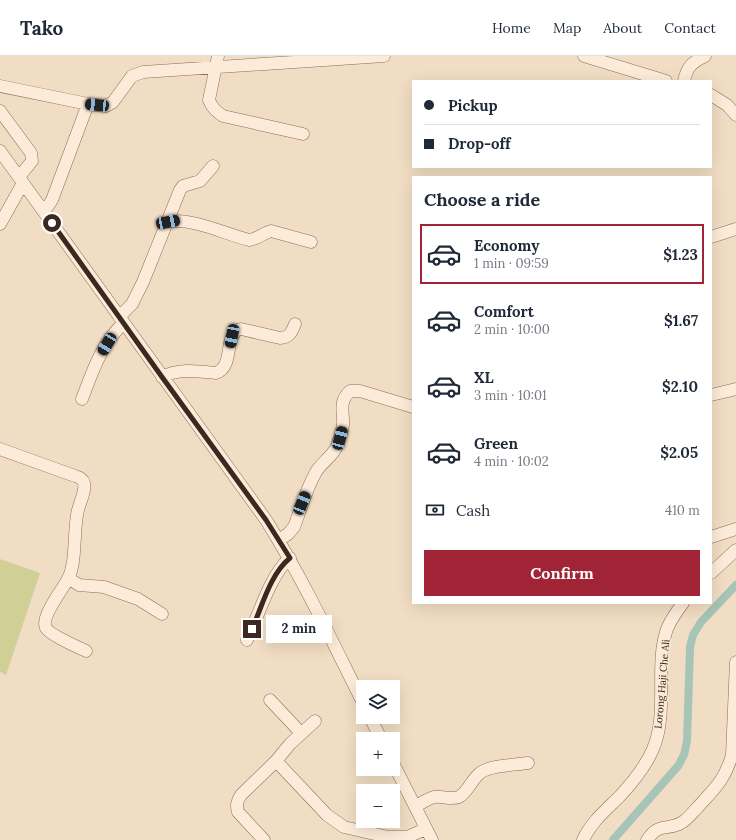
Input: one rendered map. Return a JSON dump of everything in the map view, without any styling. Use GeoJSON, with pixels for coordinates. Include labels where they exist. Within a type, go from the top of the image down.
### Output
{"type":"FeatureCollection","features":[{"type":"Feature","properties":{"kind":"street"},"geometry":{"type":"LineString","coordinates":[[0,86],[88,104],[106,106],[113,102],[132,76],[143,72],[217,61],[262,65],[384,56]]}},
{"type":"Feature","properties":{"kind":"street"},"geometry":{"type":"LineString","coordinates":[[584,56],[663,80]]}},
{"type":"Feature","properties":{"kind":"street"},"geometry":{"type":"LineString","coordinates":[[684,80],[686,71],[691,64],[705,56]]}},
{"type":"Feature","properties":{"kind":"street"},"geometry":{"type":"LineString","coordinates":[[217,61],[209,100],[215,111],[223,116],[303,134]]}},
{"type":"Feature","properties":{"kind":"street"},"geometry":{"type":"LineString","coordinates":[[712,97],[727,105],[736,115]]}},
{"type":"Feature","properties":{"kind":"street"},"geometry":{"type":"LineString","coordinates":[[44,212],[52,200],[88,104]]}},
{"type":"Feature","properties":{"kind":"street"},"geometry":{"type":"LineString","coordinates":[[0,111],[31,153],[32,161],[21,180],[0,224]]}},
{"type":"Feature","properties":{"kind":"street"},"geometry":{"type":"LineString","coordinates":[[0,151],[266,520],[290,558],[356,689]]}},
{"type":"Feature","properties":{"kind":"street"},"geometry":{"type":"LineString","coordinates":[[82,399],[101,354],[132,304],[143,282],[180,190],[183,186],[200,181],[213,166]]}},
{"type":"Feature","properties":{"kind":"street"},"geometry":{"type":"LineString","coordinates":[[168,222],[176,220],[191,222],[249,240],[255,239],[265,232],[271,231],[311,242]]}},
{"type":"Feature","properties":{"kind":"street"},"geometry":{"type":"LineString","coordinates":[[712,237],[736,229]]}},
{"type":"Feature","properties":{"kind":"street"},"geometry":{"type":"LineString","coordinates":[[162,377],[168,374],[184,371],[216,373],[220,371],[228,359],[232,336],[237,330],[241,329],[285,338],[293,331],[295,324]]}},
{"type":"Feature","properties":{"kind":"street"},"geometry":{"type":"LineString","coordinates":[[712,395],[736,389]]}},
{"type":"Feature","properties":{"kind":"street"},"geometry":{"type":"LineString","coordinates":[[279,540],[288,534],[294,526],[316,472],[337,447],[343,426],[341,414],[342,404],[347,393],[350,391],[360,391],[412,407]]}},
{"type":"Feature","properties":{"kind":"street"},"geometry":{"type":"LineString","coordinates":[[0,448],[75,476],[83,480],[85,484],[76,516],[72,565],[68,578],[45,619],[46,628],[52,634],[86,651]]}},
{"type":"Feature","properties":{"kind":"street"},"geometry":{"type":"LineString","coordinates":[[712,572],[735,551],[717,536],[736,529]]}},
{"type":"Feature","properties":{"kind":"street"},"geometry":{"type":"LineString","coordinates":[[247,640],[280,568],[290,558]]}},
{"type":"Feature","properties":{"kind":"street"},"geometry":{"type":"LineString","coordinates":[[68,578],[79,585],[104,587],[138,599],[162,614]]}},
{"type":"Feature","properties":{"kind":"street","name":"Lorong Haji Che Ali"},"geometry":{"type":"LineString","coordinates":[[583,840],[596,819],[620,796],[640,771],[653,748],[659,727],[664,639],[673,616],[682,604]]}},
{"type":"Feature","properties":{"kind":"street"},"geometry":{"type":"LineString","coordinates":[[647,840],[656,830],[663,827],[675,826],[685,821],[720,783],[728,769],[732,755],[736,662]]}},
{"type":"Feature","properties":{"kind":"street"},"geometry":{"type":"LineString","coordinates":[[270,700],[301,733]]}},
{"type":"Feature","properties":{"kind":"street"},"geometry":{"type":"LineString","coordinates":[[264,840],[238,812],[237,801],[240,795],[301,733],[315,721]]}},
{"type":"Feature","properties":{"kind":"street"},"geometry":{"type":"LineString","coordinates":[[276,760],[327,815],[344,827],[388,838],[406,837],[426,829]]}},
{"type":"Feature","properties":{"kind":"street"},"geometry":{"type":"LineString","coordinates":[[415,807],[427,799],[435,797],[453,798],[459,796],[479,774],[486,770],[501,766],[528,763]]}},
{"type":"Feature","properties":{"kind":"street"},"geometry":{"type":"LineString","coordinates":[[400,776],[432,840]]}},
{"type":"Feature","properties":{"kind":"shaded area"},"geometry":{"type":"Polygon","coordinates":[[[0,559],[40,573],[6,675],[0,672],[0,559]]]}},
{"type":"Feature","properties":{"kind":"waterway"},"geometry":{"type":"LineString","coordinates":[[613,840],[678,766],[684,755],[687,741],[690,647],[693,635],[701,622],[736,585]]}},
{"type":"Feature","properties":{"kind":"route"},"geometry":{"type":"LineString","coordinates":[[52,223],[266,520],[290,558],[284,562],[280,568],[252,629]]}}]}
